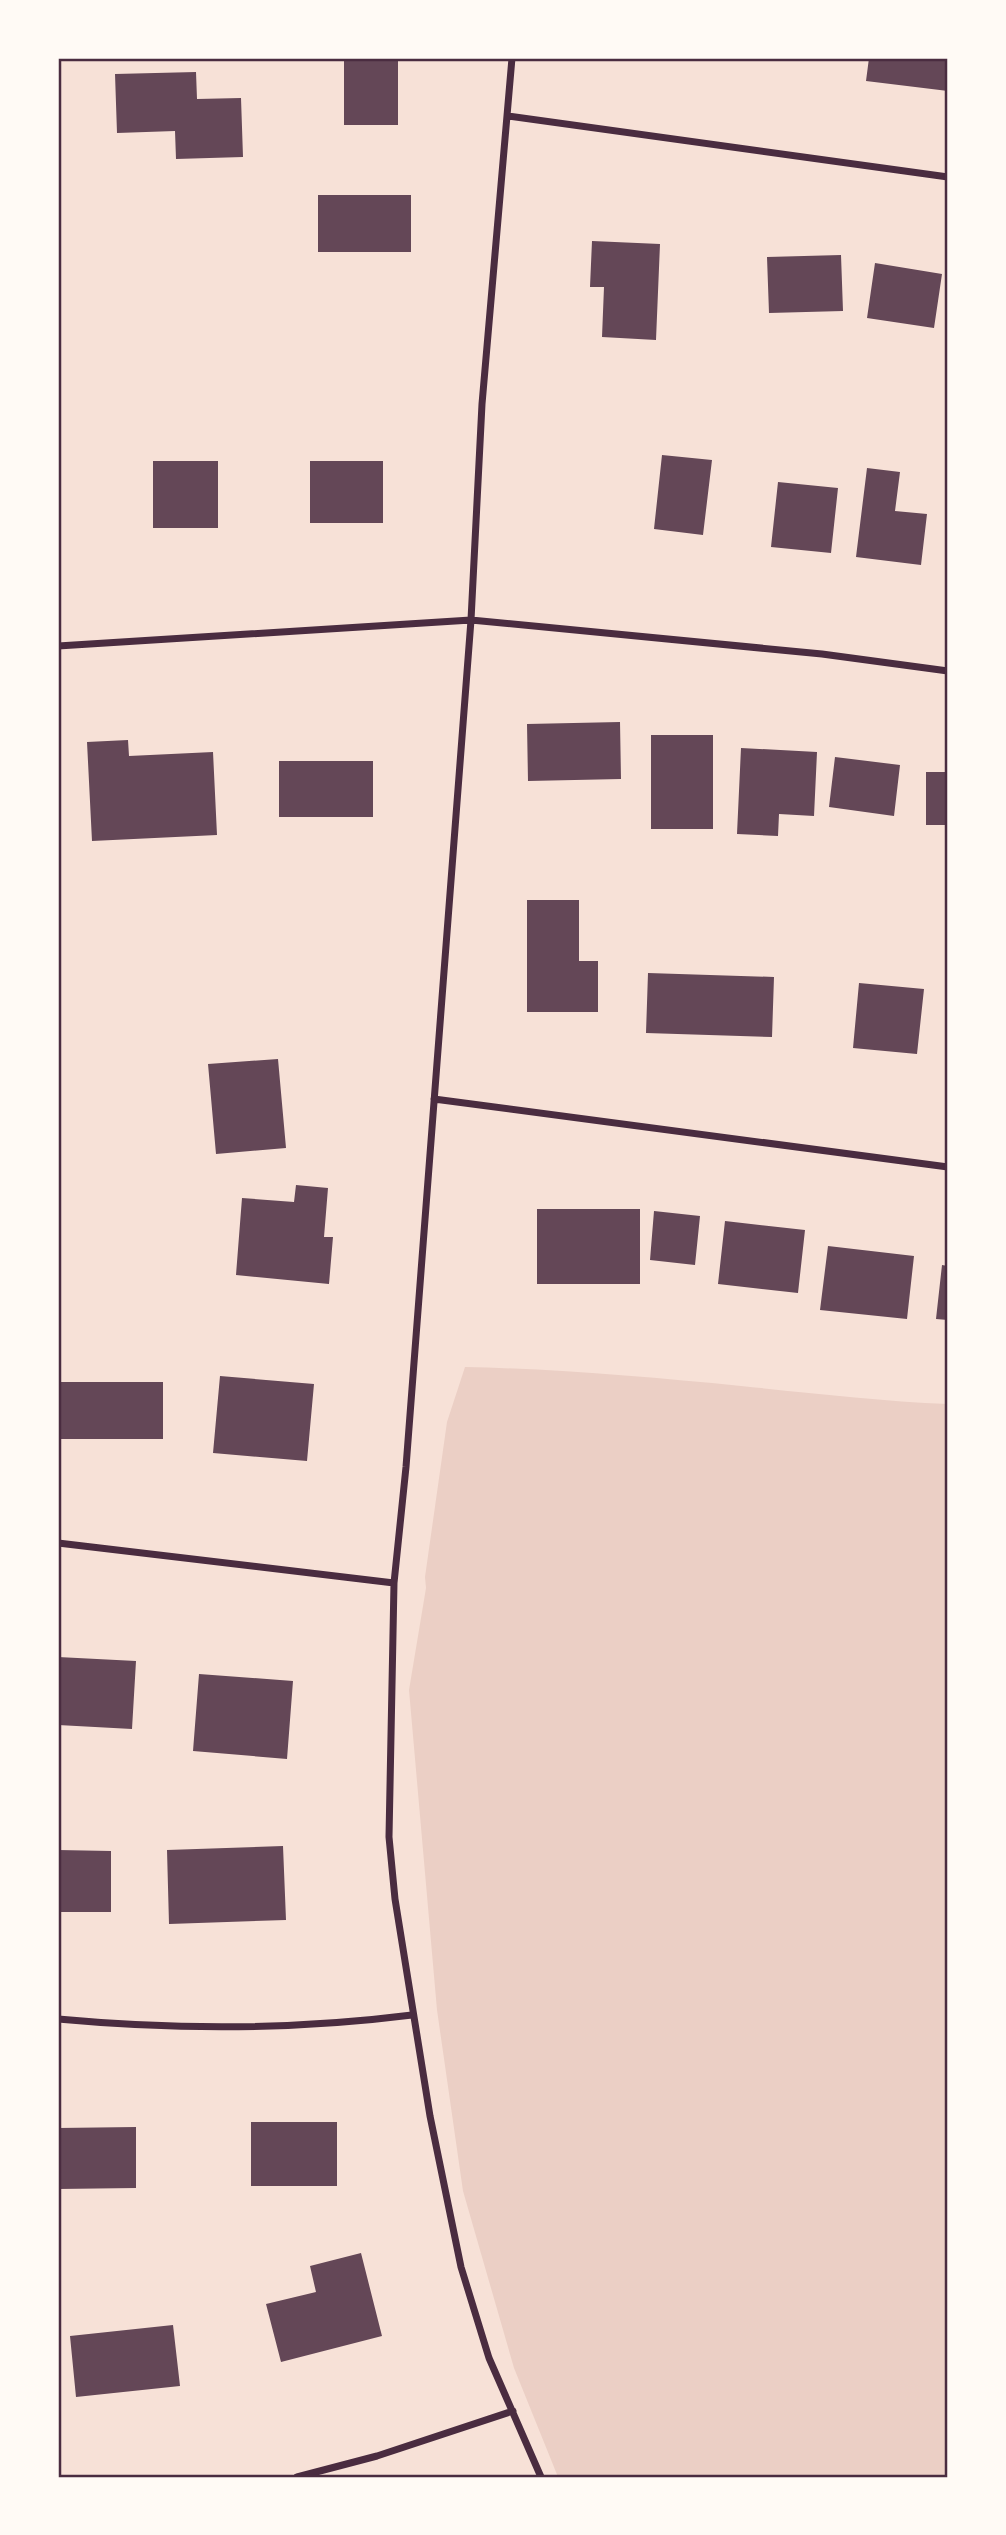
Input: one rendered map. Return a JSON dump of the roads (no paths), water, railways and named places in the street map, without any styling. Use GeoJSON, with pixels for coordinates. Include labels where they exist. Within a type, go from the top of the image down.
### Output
{"type":"FeatureCollection","features":[{"type":"Feature","properties":{"kind":"street"},"geometry":{"type":"LineString","coordinates":[[512,58],[482,404],[471,621],[406,1467],[394,1583],[389,1837],[412,2015],[461,2267],[489,2358],[541,2477]]}},
{"type":"Feature","properties":{"kind":"street"},"geometry":{"type":"LineString","coordinates":[[508,116],[948,177]]}},
{"type":"Feature","properties":{"kind":"street"},"geometry":{"type":"LineString","coordinates":[[58,646],[471,621],[822,654],[948,671]]}},
{"type":"Feature","properties":{"kind":"street"},"geometry":{"type":"LineString","coordinates":[[434,1099],[948,1167]]}},
{"type":"Feature","properties":{"kind":"street"},"geometry":{"type":"LineString","coordinates":[[58,1543],[394,1583]]}},
{"type":"Feature","properties":{"kind":"street"},"geometry":{"type":"LineString","coordinates":[[58,2019],[111,2024],[255,2028],[345,2024],[412,2015]]}},
{"type":"Feature","properties":{"kind":"street"},"geometry":{"type":"LineString","coordinates":[[297,2477],[377,2456],[513,2411]]}}]}
